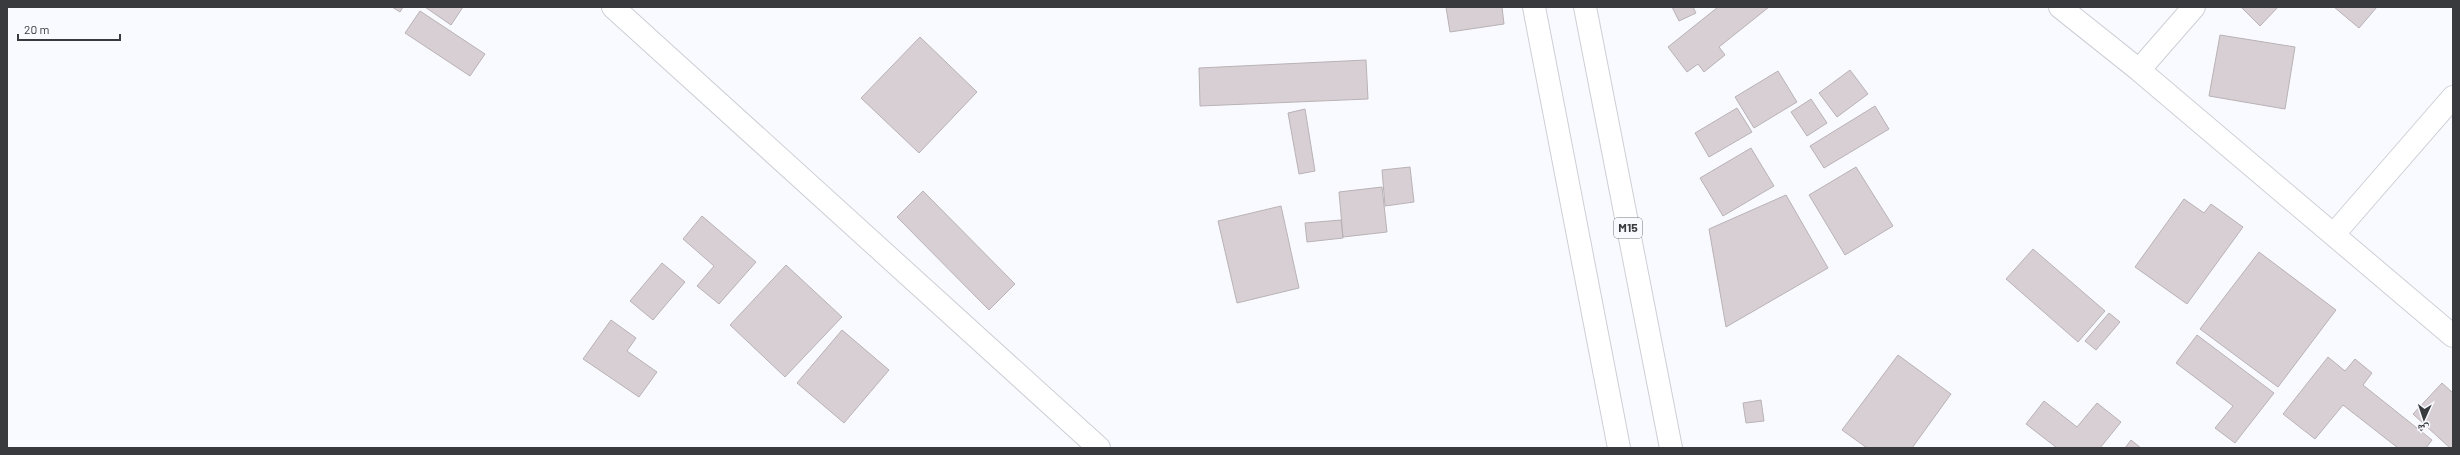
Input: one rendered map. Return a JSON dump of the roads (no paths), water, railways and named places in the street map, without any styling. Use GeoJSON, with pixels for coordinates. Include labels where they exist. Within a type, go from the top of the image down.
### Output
{"type":"FeatureCollection","features":[{"type":"Feature","properties":{"kind":"main road"},"geometry":{"type":"LineString","coordinates":[[613,7],[1099,448]]}},
{"type":"Feature","properties":{"kind":"main road"},"geometry":{"type":"LineString","coordinates":[[1534,7],[1619,448]]}},
{"type":"Feature","properties":{"kind":"main road","name":"M15"},"geometry":{"type":"LineString","coordinates":[[1585,7],[1671,448]]}},
{"type":"Feature","properties":{"kind":"main road"},"geometry":{"type":"LineString","coordinates":[[2060,7],[2139,70],[2453,336]]}},
{"type":"Feature","properties":{"kind":"main road"},"geometry":{"type":"LineString","coordinates":[[2139,70],[2194,7]]}},
{"type":"Feature","properties":{"kind":"main road"},"geometry":{"type":"LineString","coordinates":[[2334,234],[2453,97]]}}]}
